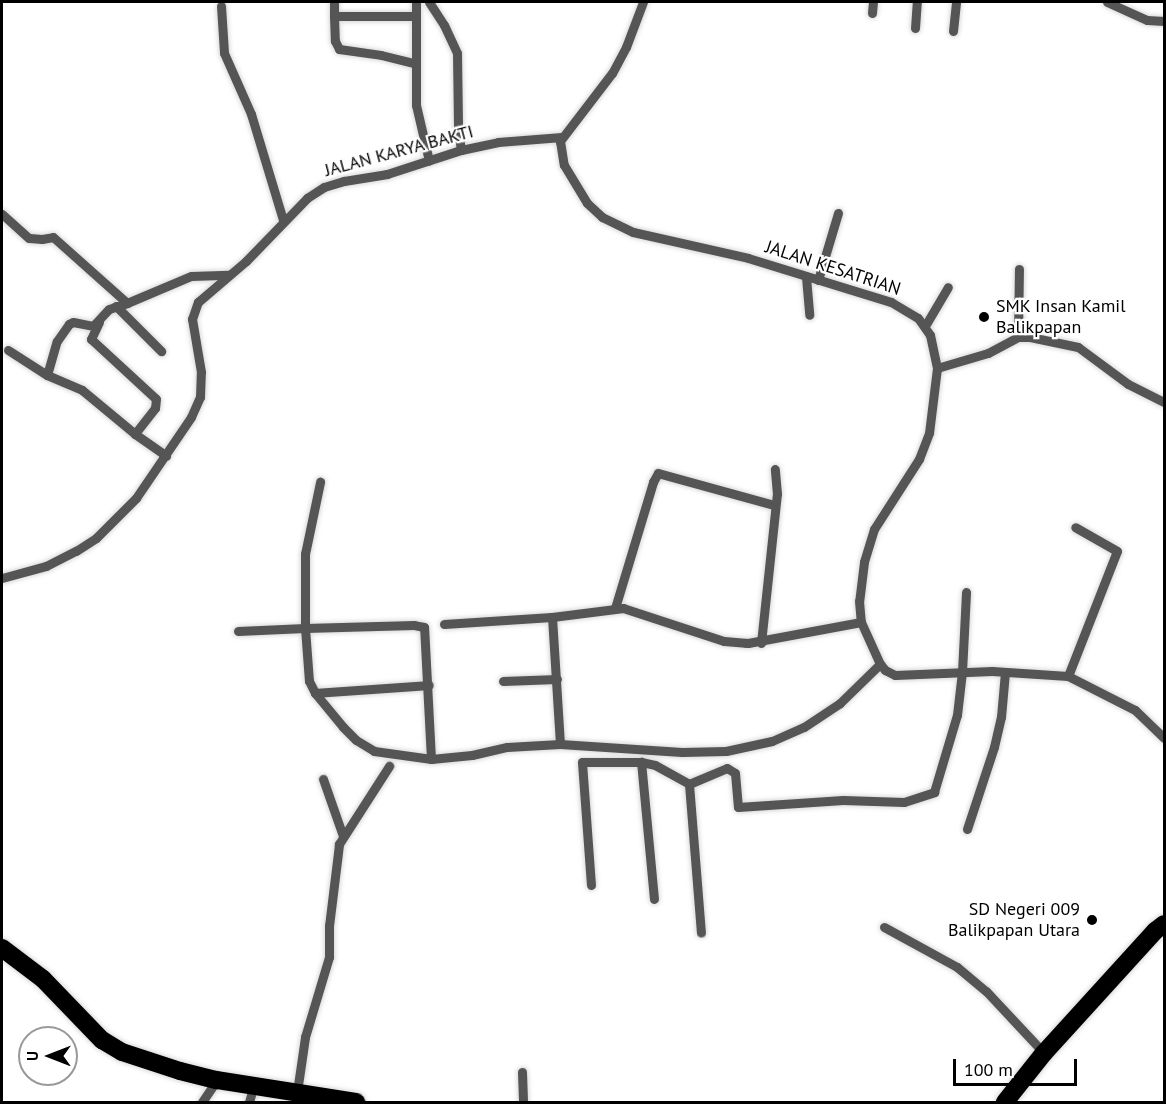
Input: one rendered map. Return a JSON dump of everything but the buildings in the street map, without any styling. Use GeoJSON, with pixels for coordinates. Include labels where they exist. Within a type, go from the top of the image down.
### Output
{"type":"FeatureCollection","features":[{"type":"Feature","properties":{"kind":"highway"},"geometry":{"type":"LineString","coordinates":[[1005,1102],[1044,1053],[1155,931],[1164,924]]}},
{"type":"Feature","properties":{"kind":"highway"},"geometry":{"type":"LineString","coordinates":[[2,948],[43,979],[93,1032],[113,1047],[180,1071],[217,1080],[252,1094],[297,1092],[355,1102]]}},
{"type":"Feature","properties":{"kind":"street"},"geometry":{"type":"LineString","coordinates":[[334,2],[335,41],[339,49],[381,55],[416,64]]}},
{"type":"Feature","properties":{"kind":"street"},"geometry":{"type":"LineString","coordinates":[[416,2],[416,105],[429,161]]}},
{"type":"Feature","properties":{"kind":"street"},"geometry":{"type":"LineString","coordinates":[[429,2],[444,25],[457,53],[458,129],[461,150]]}},
{"type":"Feature","properties":{"kind":"street"},"geometry":{"type":"LineString","coordinates":[[562,137],[612,73],[626,46],[643,2]]}},
{"type":"Feature","properties":{"kind":"street"},"geometry":{"type":"LineString","coordinates":[[872,12],[873,2]]}},
{"type":"Feature","properties":{"kind":"street"},"geometry":{"type":"LineString","coordinates":[[915,28],[917,2]]}},
{"type":"Feature","properties":{"kind":"street"},"geometry":{"type":"LineString","coordinates":[[953,31],[956,2]]}},
{"type":"Feature","properties":{"kind":"street"},"geometry":{"type":"LineString","coordinates":[[1107,2],[1147,20],[1164,21]]}},
{"type":"Feature","properties":{"kind":"street"},"geometry":{"type":"LineString","coordinates":[[221,6],[224,53],[252,114],[283,220]]}},
{"type":"Feature","properties":{"kind":"street"},"geometry":{"type":"LineString","coordinates":[[334,16],[415,16]]}},
{"type":"Feature","properties":{"kind":"street","name":"JALAN KARYA BAKTI"},"geometry":{"type":"LineString","coordinates":[[2,578],[58,561],[96,538],[126,509],[166,456],[191,417],[200,397],[201,372],[194,336],[193,314],[202,297],[260,247],[283,220],[307,198],[324,187],[344,181],[387,174],[461,150],[498,142],[562,137]]}},
{"type":"Feature","properties":{"kind":"street","name":"JALAN KESATRIAN"},"geometry":{"type":"LineString","coordinates":[[562,137],[561,154],[575,186],[595,211],[608,220],[633,232],[748,258],[891,302],[918,318],[925,326]]}},
{"type":"Feature","properties":{"kind":"street"},"geometry":{"type":"LineString","coordinates":[[818,280],[838,213]]}},
{"type":"Feature","properties":{"kind":"street"},"geometry":{"type":"LineString","coordinates":[[2,214],[28,238],[53,237],[128,303]]}},
{"type":"Feature","properties":{"kind":"street"},"geometry":{"type":"LineString","coordinates":[[1018,269],[1018,337]]}},
{"type":"Feature","properties":{"kind":"street"},"geometry":{"type":"LineString","coordinates":[[135,434],[156,408],[156,399],[91,339],[99,322],[109,309],[191,276],[229,274]]}},
{"type":"Feature","properties":{"kind":"street"},"geometry":{"type":"LineString","coordinates":[[806,277],[809,315]]}},
{"type":"Feature","properties":{"kind":"street"},"geometry":{"type":"LineString","coordinates":[[948,286],[925,326],[935,350],[937,368],[933,412],[924,446],[919,459],[883,513],[868,546],[860,588],[861,622],[880,664],[885,670],[896,675],[1005,672],[1068,676],[1135,710],[1164,738]]}},
{"type":"Feature","properties":{"kind":"street"},"geometry":{"type":"LineString","coordinates":[[116,306],[161,351]]}},
{"type":"Feature","properties":{"kind":"street"},"geometry":{"type":"LineString","coordinates":[[46,375],[57,341],[69,324],[73,322],[89,327],[99,322]]}},
{"type":"Feature","properties":{"kind":"street"},"geometry":{"type":"LineString","coordinates":[[937,368],[988,353],[1018,337],[1078,347],[1128,384],[1164,402]]}},
{"type":"Feature","properties":{"kind":"street"},"geometry":{"type":"LineString","coordinates":[[8,350],[46,375],[82,390],[135,434],[166,456]]}},
{"type":"Feature","properties":{"kind":"street"},"geometry":{"type":"LineString","coordinates":[[761,643],[774,505],[777,494],[775,470]]}},
{"type":"Feature","properties":{"kind":"street"},"geometry":{"type":"LineString","coordinates":[[615,608],[653,482],[658,473],[774,505]]}},
{"type":"Feature","properties":{"kind":"street"},"geometry":{"type":"LineString","coordinates":[[320,482],[305,554],[306,673],[315,693],[343,727],[365,746],[393,756],[431,759],[472,755],[507,747],[560,744],[711,753],[772,741],[826,714],[880,664]]}},
{"type":"Feature","properties":{"kind":"street"},"geometry":{"type":"LineString","coordinates":[[1068,676],[1117,551],[1075,527]]}},
{"type":"Feature","properties":{"kind":"street"},"geometry":{"type":"LineString","coordinates":[[689,784],[727,768],[735,773],[738,807],[843,800],[904,802],[934,792],[956,722],[962,672],[966,592]]}},
{"type":"Feature","properties":{"kind":"street"},"geometry":{"type":"LineString","coordinates":[[444,624],[552,617],[615,608],[652,615],[724,641],[761,643],[861,622]]}},
{"type":"Feature","properties":{"kind":"street"},"geometry":{"type":"LineString","coordinates":[[552,617],[560,744]]}},
{"type":"Feature","properties":{"kind":"street"},"geometry":{"type":"LineString","coordinates":[[238,631],[422,626],[425,634],[429,685],[431,759]]}},
{"type":"Feature","properties":{"kind":"street"},"geometry":{"type":"LineString","coordinates":[[967,829],[994,747],[1005,672]]}},
{"type":"Feature","properties":{"kind":"street"},"geometry":{"type":"LineString","coordinates":[[503,681],[557,679]]}},
{"type":"Feature","properties":{"kind":"street"},"geometry":{"type":"LineString","coordinates":[[315,693],[429,685]]}},
{"type":"Feature","properties":{"kind":"street"},"geometry":{"type":"LineString","coordinates":[[591,885],[582,762],[640,762],[655,765],[689,784]]}},
{"type":"Feature","properties":{"kind":"street"},"geometry":{"type":"LineString","coordinates":[[640,762],[654,899]]}},
{"type":"Feature","properties":{"kind":"street"},"geometry":{"type":"LineString","coordinates":[[297,1092],[304,1043],[328,962],[329,926],[337,854],[343,836],[373,794],[389,766]]}},
{"type":"Feature","properties":{"kind":"street"},"geometry":{"type":"LineString","coordinates":[[323,779],[343,836]]}},
{"type":"Feature","properties":{"kind":"street"},"geometry":{"type":"LineString","coordinates":[[689,784],[701,933]]}},
{"type":"Feature","properties":{"kind":"street"},"geometry":{"type":"LineString","coordinates":[[884,927],[957,967],[986,991],[1044,1053]]}},
{"type":"Feature","properties":{"kind":"street"},"geometry":{"type":"LineString","coordinates":[[522,1072],[523,1102]]}},
{"type":"Feature","properties":{"kind":"street"},"geometry":{"type":"LineString","coordinates":[[202,1102],[217,1080]]}},
{"type":"Feature","properties":{"kind":"place","name":"SMK Insan Kamil Balikpapan"},"geometry":{"type":"Point","coordinates":[984,317]}},
{"type":"Feature","properties":{"kind":"place","name":"SD Negeri 009 Balikpapan Utara"},"geometry":{"type":"Point","coordinates":[1092,920]}}]}
